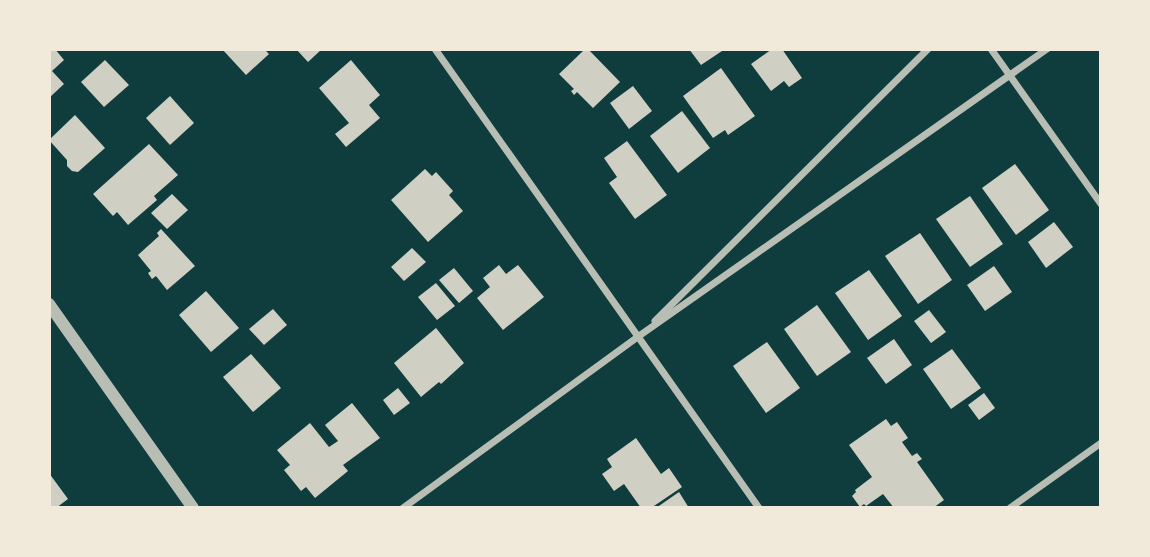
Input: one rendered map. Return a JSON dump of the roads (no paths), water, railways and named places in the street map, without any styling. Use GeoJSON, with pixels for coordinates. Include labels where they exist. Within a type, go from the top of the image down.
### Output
{"type":"FeatureCollection","features":[{"type":"Feature","properties":{"kind":"street"},"geometry":{"type":"LineString","coordinates":[[435,49],[759,508]]}},
{"type":"Feature","properties":{"kind":"street"},"geometry":{"type":"LineString","coordinates":[[639,336],[928,49]]}},
{"type":"Feature","properties":{"kind":"street"},"geometry":{"type":"LineString","coordinates":[[991,49],[1101,205]]}},
{"type":"Feature","properties":{"kind":"street"},"geometry":{"type":"LineString","coordinates":[[403,508],[639,336],[1047,49]]}},
{"type":"Feature","properties":{"kind":"street"},"geometry":{"type":"LineString","coordinates":[[49,304],[193,508]]}},
{"type":"Feature","properties":{"kind":"street"},"geometry":{"type":"LineString","coordinates":[[1010,508],[1101,443]]}}]}
